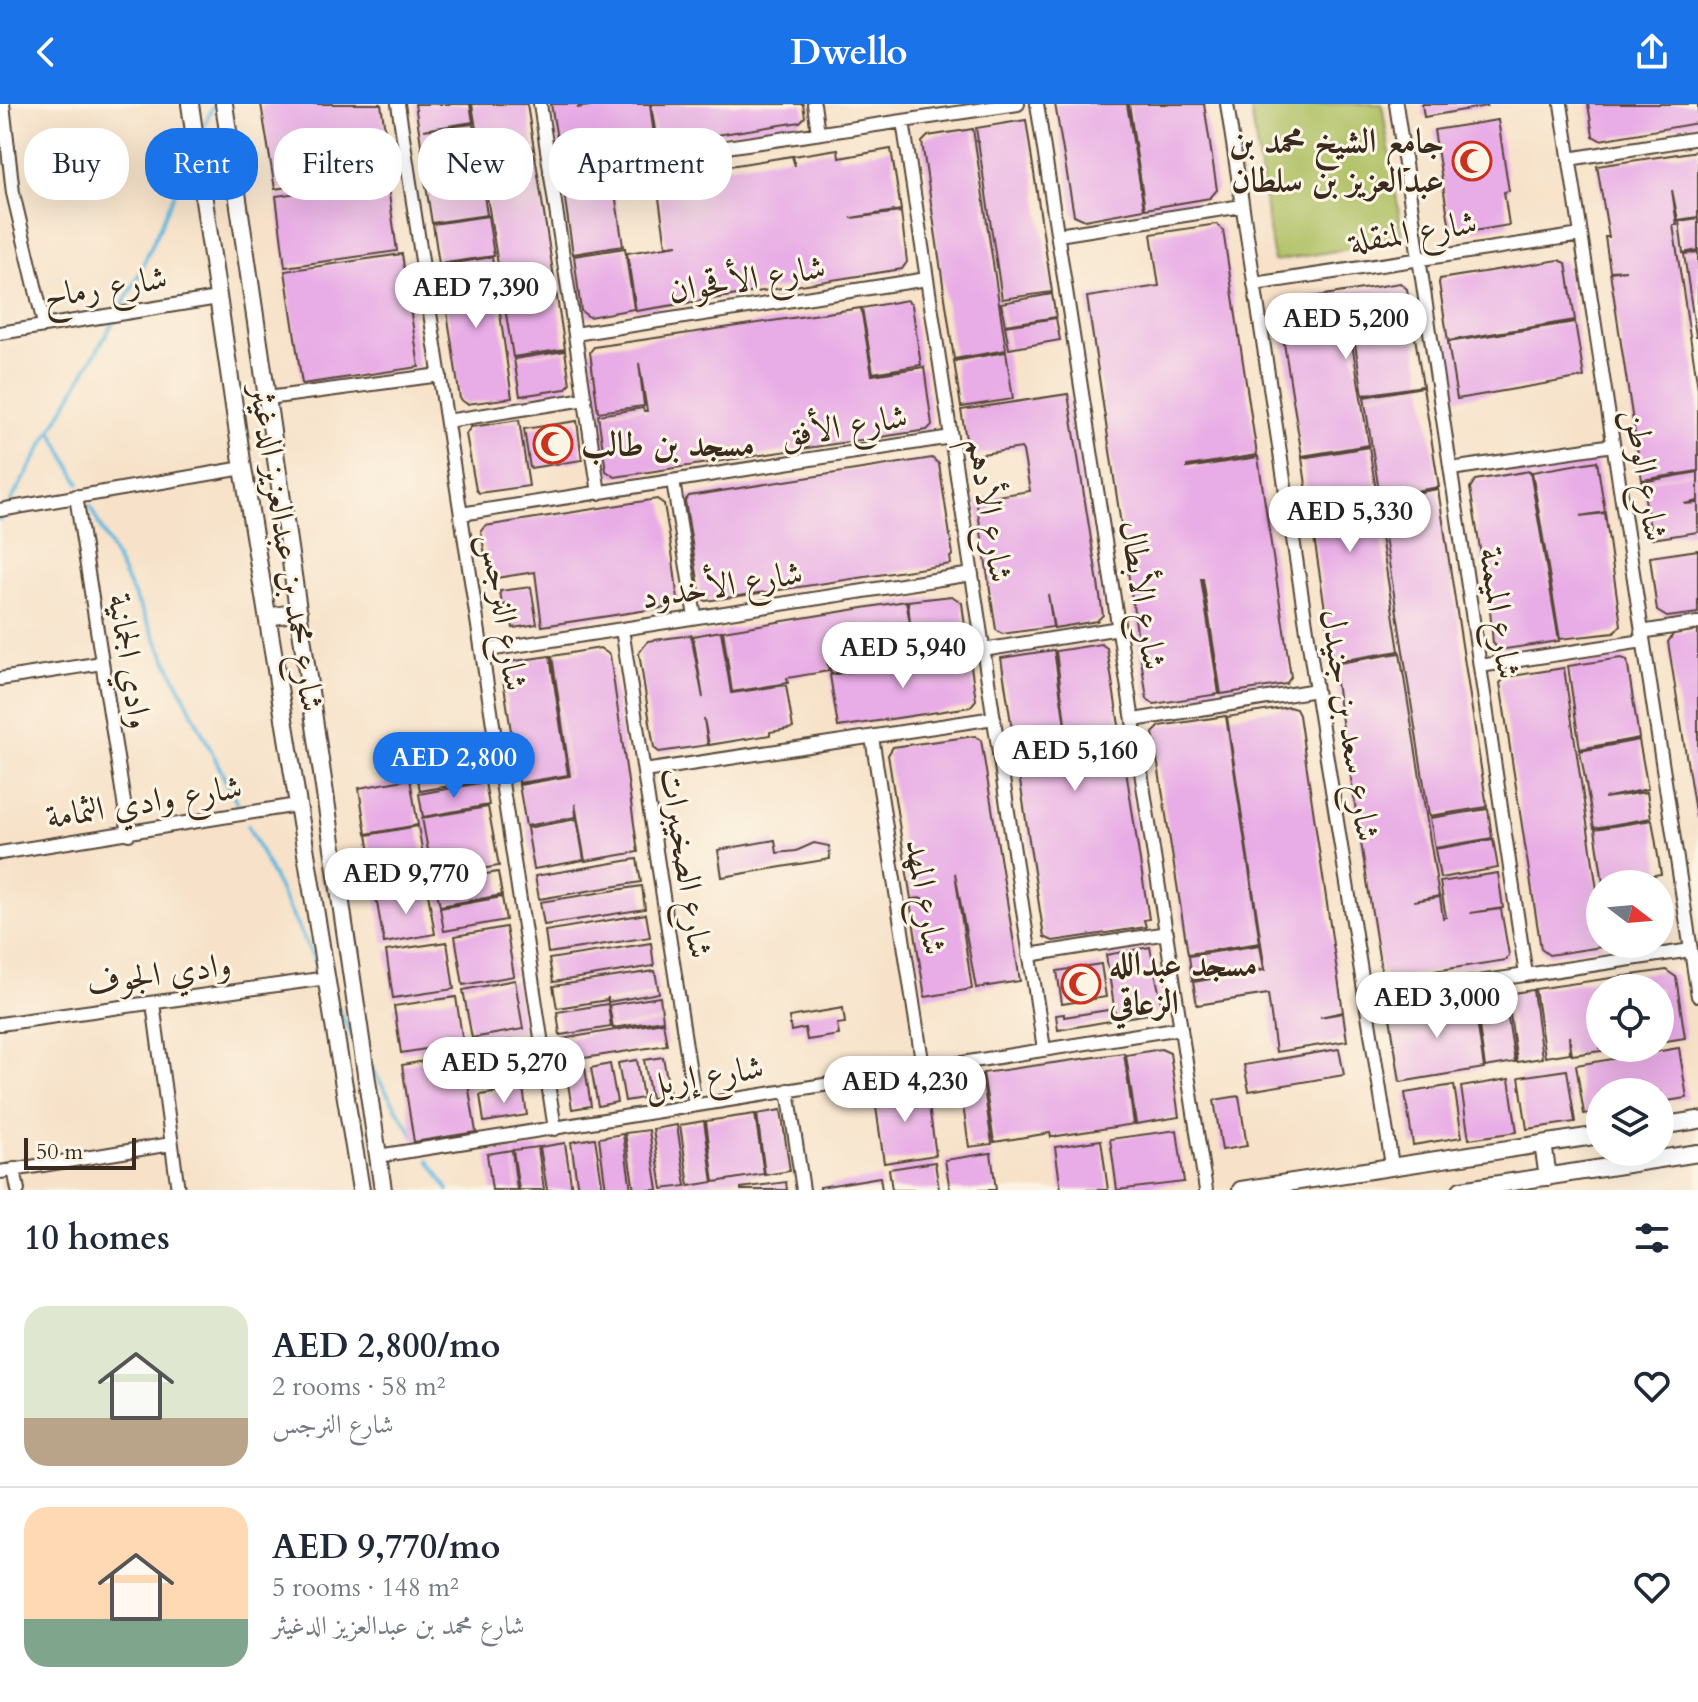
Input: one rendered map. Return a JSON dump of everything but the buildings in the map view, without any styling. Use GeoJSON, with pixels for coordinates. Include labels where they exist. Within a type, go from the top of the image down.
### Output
{"type":"FeatureCollection","features":[{"type":"Feature","properties":{"kind":"street"},"geometry":{"type":"LineString","coordinates":[[3,104],[7,194],[44,324]]}},
{"type":"Feature","properties":{"kind":"street","name":"شارع محمد بن عبدالعزيز الدغيثر"},"geometry":{"type":"LineString","coordinates":[[190,104],[243,468],[361,1190]]}},
{"type":"Feature","properties":{"kind":"street","name":"شارع محمد بن عبدالعزيز الدغيثر"},"geometry":{"type":"LineString","coordinates":[[224,104],[383,1190]]}},
{"type":"Feature","properties":{"kind":"street","name":"شارع النرجس"},"geometry":{"type":"LineString","coordinates":[[398,104],[555,1129]]}},
{"type":"Feature","properties":{"kind":"street"},"geometry":{"type":"LineString","coordinates":[[540,104],[549,166]]}},
{"type":"Feature","properties":{"kind":"street"},"geometry":{"type":"LineString","coordinates":[[814,104],[818,133]]}},
{"type":"Feature","properties":{"kind":"street"},"geometry":{"type":"LineString","coordinates":[[732,146],[1018,104]]}},
{"type":"Feature","properties":{"kind":"street","name":"شارع الأبطال"},"geometry":{"type":"LineString","coordinates":[[1037,104],[1206,1190]]}},
{"type":"Feature","properties":{"kind":"street","name":"شارع سعد بن جنيدل"},"geometry":{"type":"LineString","coordinates":[[1227,104],[1392,1165]]}},
{"type":"Feature","properties":{"kind":"street","name":"شارع الميمنة"},"geometry":{"type":"LineString","coordinates":[[1396,104],[1526,975]]}},
{"type":"Feature","properties":{"kind":"street","name":"شارع الوطن"},"geometry":{"type":"LineString","coordinates":[[1561,104],[1698,996]]}},
{"type":"Feature","properties":{"kind":"street","name":"شارع الأدهم"},"geometry":{"type":"LineString","coordinates":[[903,121],[1044,1049]]}},
{"type":"Feature","properties":{"kind":"street"},"geometry":{"type":"LineString","coordinates":[[1569,159],[1698,138]]}},
{"type":"Feature","properties":{"kind":"street"},"geometry":{"type":"LineString","coordinates":[[554,200],[599,493]]}},
{"type":"Feature","properties":{"kind":"street"},"geometry":{"type":"LineString","coordinates":[[1058,235],[1242,206]]}},
{"type":"Feature","properties":{"kind":"street","name":"شارع المنقلة"},"geometry":{"type":"LineString","coordinates":[[1254,284],[1581,235]]}},
{"type":"Feature","properties":{"kind":"street","name":"شارع الأقحوان"},"geometry":{"type":"LineString","coordinates":[[575,334],[927,279]]}},
{"type":"Feature","properties":{"kind":"street","name":"شارع رماح"},"geometry":{"type":"LineString","coordinates":[[0,333],[218,298]]}},
{"type":"Feature","properties":{"kind":"street"},"geometry":{"type":"LineString","coordinates":[[268,398],[440,375]]}},
{"type":"Feature","properties":{"kind":"street"},"geometry":{"type":"LineString","coordinates":[[447,421],[585,399]]}},
{"type":"Feature","properties":{"kind":"street","name":"شارع الأفق"},"geometry":{"type":"LineString","coordinates":[[461,514],[951,437]]}},
{"type":"Feature","properties":{"kind":"street"},"geometry":{"type":"LineString","coordinates":[[1451,469],[1613,445]]}},
{"type":"Feature","properties":{"kind":"street"},"geometry":{"type":"LineString","coordinates":[[0,510],[243,468]]}},
{"type":"Feature","properties":{"kind":"street"},"geometry":{"type":"LineString","coordinates":[[673,481],[695,617]]}},
{"type":"Feature","properties":{"kind":"street","name":"وادي الجمانية"},"geometry":{"type":"LineString","coordinates":[[76,496],[129,834]]}},
{"type":"Feature","properties":{"kind":"street","name":"شارع الأخدود"},"geometry":{"type":"LineString","coordinates":[[482,651],[972,574]]}},
{"type":"Feature","properties":{"kind":"street"},"geometry":{"type":"LineString","coordinates":[[268,617],[299,612]]}},
{"type":"Feature","properties":{"kind":"street"},"geometry":{"type":"LineString","coordinates":[[1480,666],[1642,637],[1698,623]]}},
{"type":"Feature","properties":{"kind":"street"},"geometry":{"type":"LineString","coordinates":[[983,650],[1119,628]]}},
{"type":"Feature","properties":{"kind":"street","name":"شارع الصخيبرات"},"geometry":{"type":"LineString","coordinates":[[622,629],[695,1105]]}},
{"type":"Feature","properties":{"kind":"street"},"geometry":{"type":"LineString","coordinates":[[0,679],[102,663]]}},
{"type":"Feature","properties":{"kind":"street"},"geometry":{"type":"LineString","coordinates":[[1134,720],[1316,690]]}},
{"type":"Feature","properties":{"kind":"street"},"geometry":{"type":"LineString","coordinates":[[644,771],[994,718]]}},
{"type":"Feature","properties":{"kind":"street","name":"شارع المهد"},"geometry":{"type":"LineString","coordinates":[[872,737],[923,1067]]}},
{"type":"Feature","properties":{"kind":"street","name":"شارع وادي الثمامة"},"geometry":{"type":"LineString","coordinates":[[0,853],[297,805]]}},
{"type":"Feature","properties":{"kind":"street"},"geometry":{"type":"LineString","coordinates":[[1029,955],[1167,933]]}},
{"type":"Feature","properties":{"kind":"street"},"geometry":{"type":"LineString","coordinates":[[1366,999],[1691,950]]}},
{"type":"Feature","properties":{"kind":"street","name":"وادي الجوف"},"geometry":{"type":"LineString","coordinates":[[0,1024],[327,978]]}},
{"type":"Feature","properties":{"kind":"street"},"geometry":{"type":"LineString","coordinates":[[153,1003],[178,1190]]}},
{"type":"Feature","properties":{"kind":"street","name":"شارع إربل"},"geometry":{"type":"LineString","coordinates":[[378,1156],[1181,1028]]}},
{"type":"Feature","properties":{"kind":"street"},"geometry":{"type":"LineString","coordinates":[[788,1090],[803,1190]]}},
{"type":"Feature","properties":{"kind":"street"},"geometry":{"type":"LineString","coordinates":[[1674,1124],[1698,1120]]}},
{"type":"Feature","properties":{"kind":"street"},"geometry":{"type":"LineString","coordinates":[[1241,1190],[1586,1137]]}},
{"type":"Feature","properties":{"kind":"street"},"geometry":{"type":"LineString","coordinates":[[0,1172],[171,1144]]}},
{"type":"Feature","properties":{"kind":"street"},"geometry":{"type":"LineString","coordinates":[[1543,1144],[1548,1177]]}},
{"type":"Feature","properties":{"kind":"street"},"geometry":{"type":"LineString","coordinates":[[1461,1190],[1698,1153]]}},
{"type":"Feature","properties":{"kind":"street"},"geometry":{"type":"LineString","coordinates":[[14,1169],[18,1190]]}},
{"type":"Feature","properties":{"kind":"green space"},"geometry":{"type":"Polygon","coordinates":[[[1250,104],[1382,104],[1403,240],[1274,261],[1250,104]]]}},
{"type":"Feature","properties":{"kind":"waterway"},"geometry":{"type":"LineString","coordinates":[[203,128],[214,104]]}},
{"type":"Feature","properties":{"kind":"waterway"},"geometry":{"type":"LineString","coordinates":[[120,309],[136,281],[172,200]]}},
{"type":"Feature","properties":{"kind":"waterway"},"geometry":{"type":"LineString","coordinates":[[0,520],[116,317]]}},
{"type":"Feature","properties":{"kind":"waterway"},"geometry":{"type":"LineString","coordinates":[[51,430],[79,483]]}},
{"type":"Feature","properties":{"kind":"waterway"},"geometry":{"type":"LineString","coordinates":[[90,506],[237,803]]}},
{"type":"Feature","properties":{"kind":"waterway"},"geometry":{"type":"LineString","coordinates":[[248,826],[317,965]]}},
{"type":"Feature","properties":{"kind":"waterway"},"geometry":{"type":"LineString","coordinates":[[338,1008],[354,1040]]}},
{"type":"Feature","properties":{"kind":"waterway"},"geometry":{"type":"LineString","coordinates":[[372,1069],[414,1136]]}},
{"type":"Feature","properties":{"kind":"waterway"},"geometry":{"type":"LineString","coordinates":[[429,1160],[448,1190]]}},
{"type":"Feature","properties":{"kind":"place","name":"جامع الشيخ محمد بن عبدالعزيز بن سلطان"},"geometry":{"type":"Point","coordinates":[1472,161]}},
{"type":"Feature","properties":{"kind":"place","name":"مسجد بن طالب"},"geometry":{"type":"Point","coordinates":[553,444]}},
{"type":"Feature","properties":{"kind":"place","name":"مسجد عبدالله الزعاقي"},"geometry":{"type":"Point","coordinates":[1081,984]}}]}
